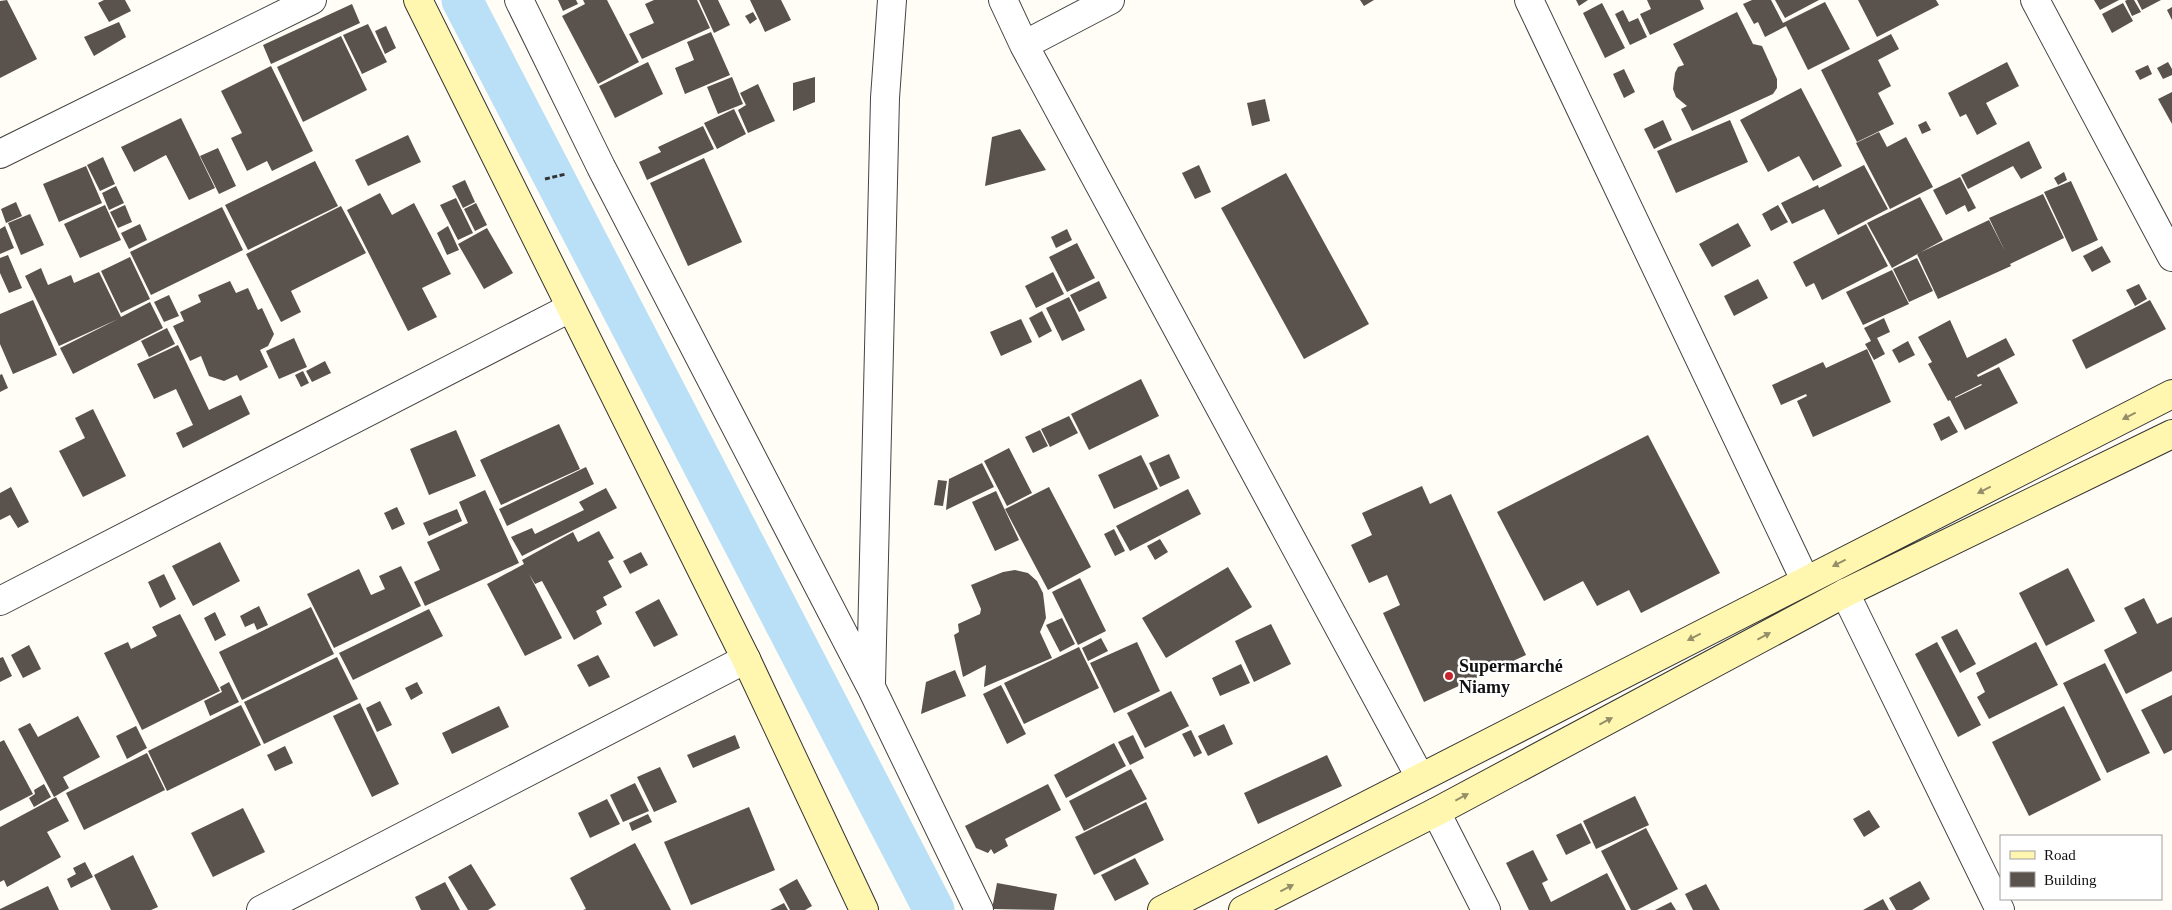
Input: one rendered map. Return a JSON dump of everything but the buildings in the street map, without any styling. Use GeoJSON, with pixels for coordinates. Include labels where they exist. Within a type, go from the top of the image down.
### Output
{"type":"FeatureCollection","features":[{"type":"Feature","properties":{"kind":"street"},"geometry":{"type":"LineString","coordinates":[[0,154],[312,0]]}},
{"type":"Feature","properties":{"kind":"street"},"geometry":{"type":"LineString","coordinates":[[418,0],[746,659],[864,910]]}},
{"type":"Feature","properties":{"kind":"street"},"geometry":{"type":"LineString","coordinates":[[519,0],[601,167],[870,687],[979,910]]}},
{"type":"Feature","properties":{"kind":"street"},"geometry":{"type":"LineString","coordinates":[[870,687],[885,98],[892,0]]}},
{"type":"Feature","properties":{"kind":"street"},"geometry":{"type":"LineString","coordinates":[[1003,0],[1024,44],[1420,777]]}},
{"type":"Feature","properties":{"kind":"street"},"geometry":{"type":"LineString","coordinates":[[1024,44],[1110,0]]}},
{"type":"Feature","properties":{"kind":"street"},"geometry":{"type":"LineString","coordinates":[[1529,0],[1805,580]]}},
{"type":"Feature","properties":{"kind":"street"},"geometry":{"type":"LineString","coordinates":[[2036,0],[2172,257]]}},
{"type":"Feature","properties":{"kind":"street"},"geometry":{"type":"LineString","coordinates":[[0,601],[570,308]]}},
{"type":"Feature","properties":{"kind":"street"},"geometry":{"type":"LineString","coordinates":[[1162,910],[2172,394]]}},
{"type":"Feature","properties":{"kind":"street"},"geometry":{"type":"LineString","coordinates":[[1243,910],[1436,812],[1845,593],[2172,434]]}},
{"type":"Feature","properties":{"kind":"street"},"geometry":{"type":"LineString","coordinates":[[1845,593],[2000,910]]}},
{"type":"Feature","properties":{"kind":"street"},"geometry":{"type":"LineString","coordinates":[[261,910],[746,659]]}},
{"type":"Feature","properties":{"kind":"street"},"geometry":{"type":"LineString","coordinates":[[1436,812],[1486,910]]}},
{"type":"Feature","properties":{"kind":"path"},"geometry":{"type":"LineString","coordinates":[[543,179],[568,174]]}},
{"type":"Feature","properties":{"kind":"waterway"},"geometry":{"type":"LineString","coordinates":[[462,0],[934,910]]}},
{"type":"Feature","properties":{"kind":"place","name":"Supermarché Niamy"},"geometry":{"type":"Point","coordinates":[1449,676]}}]}
